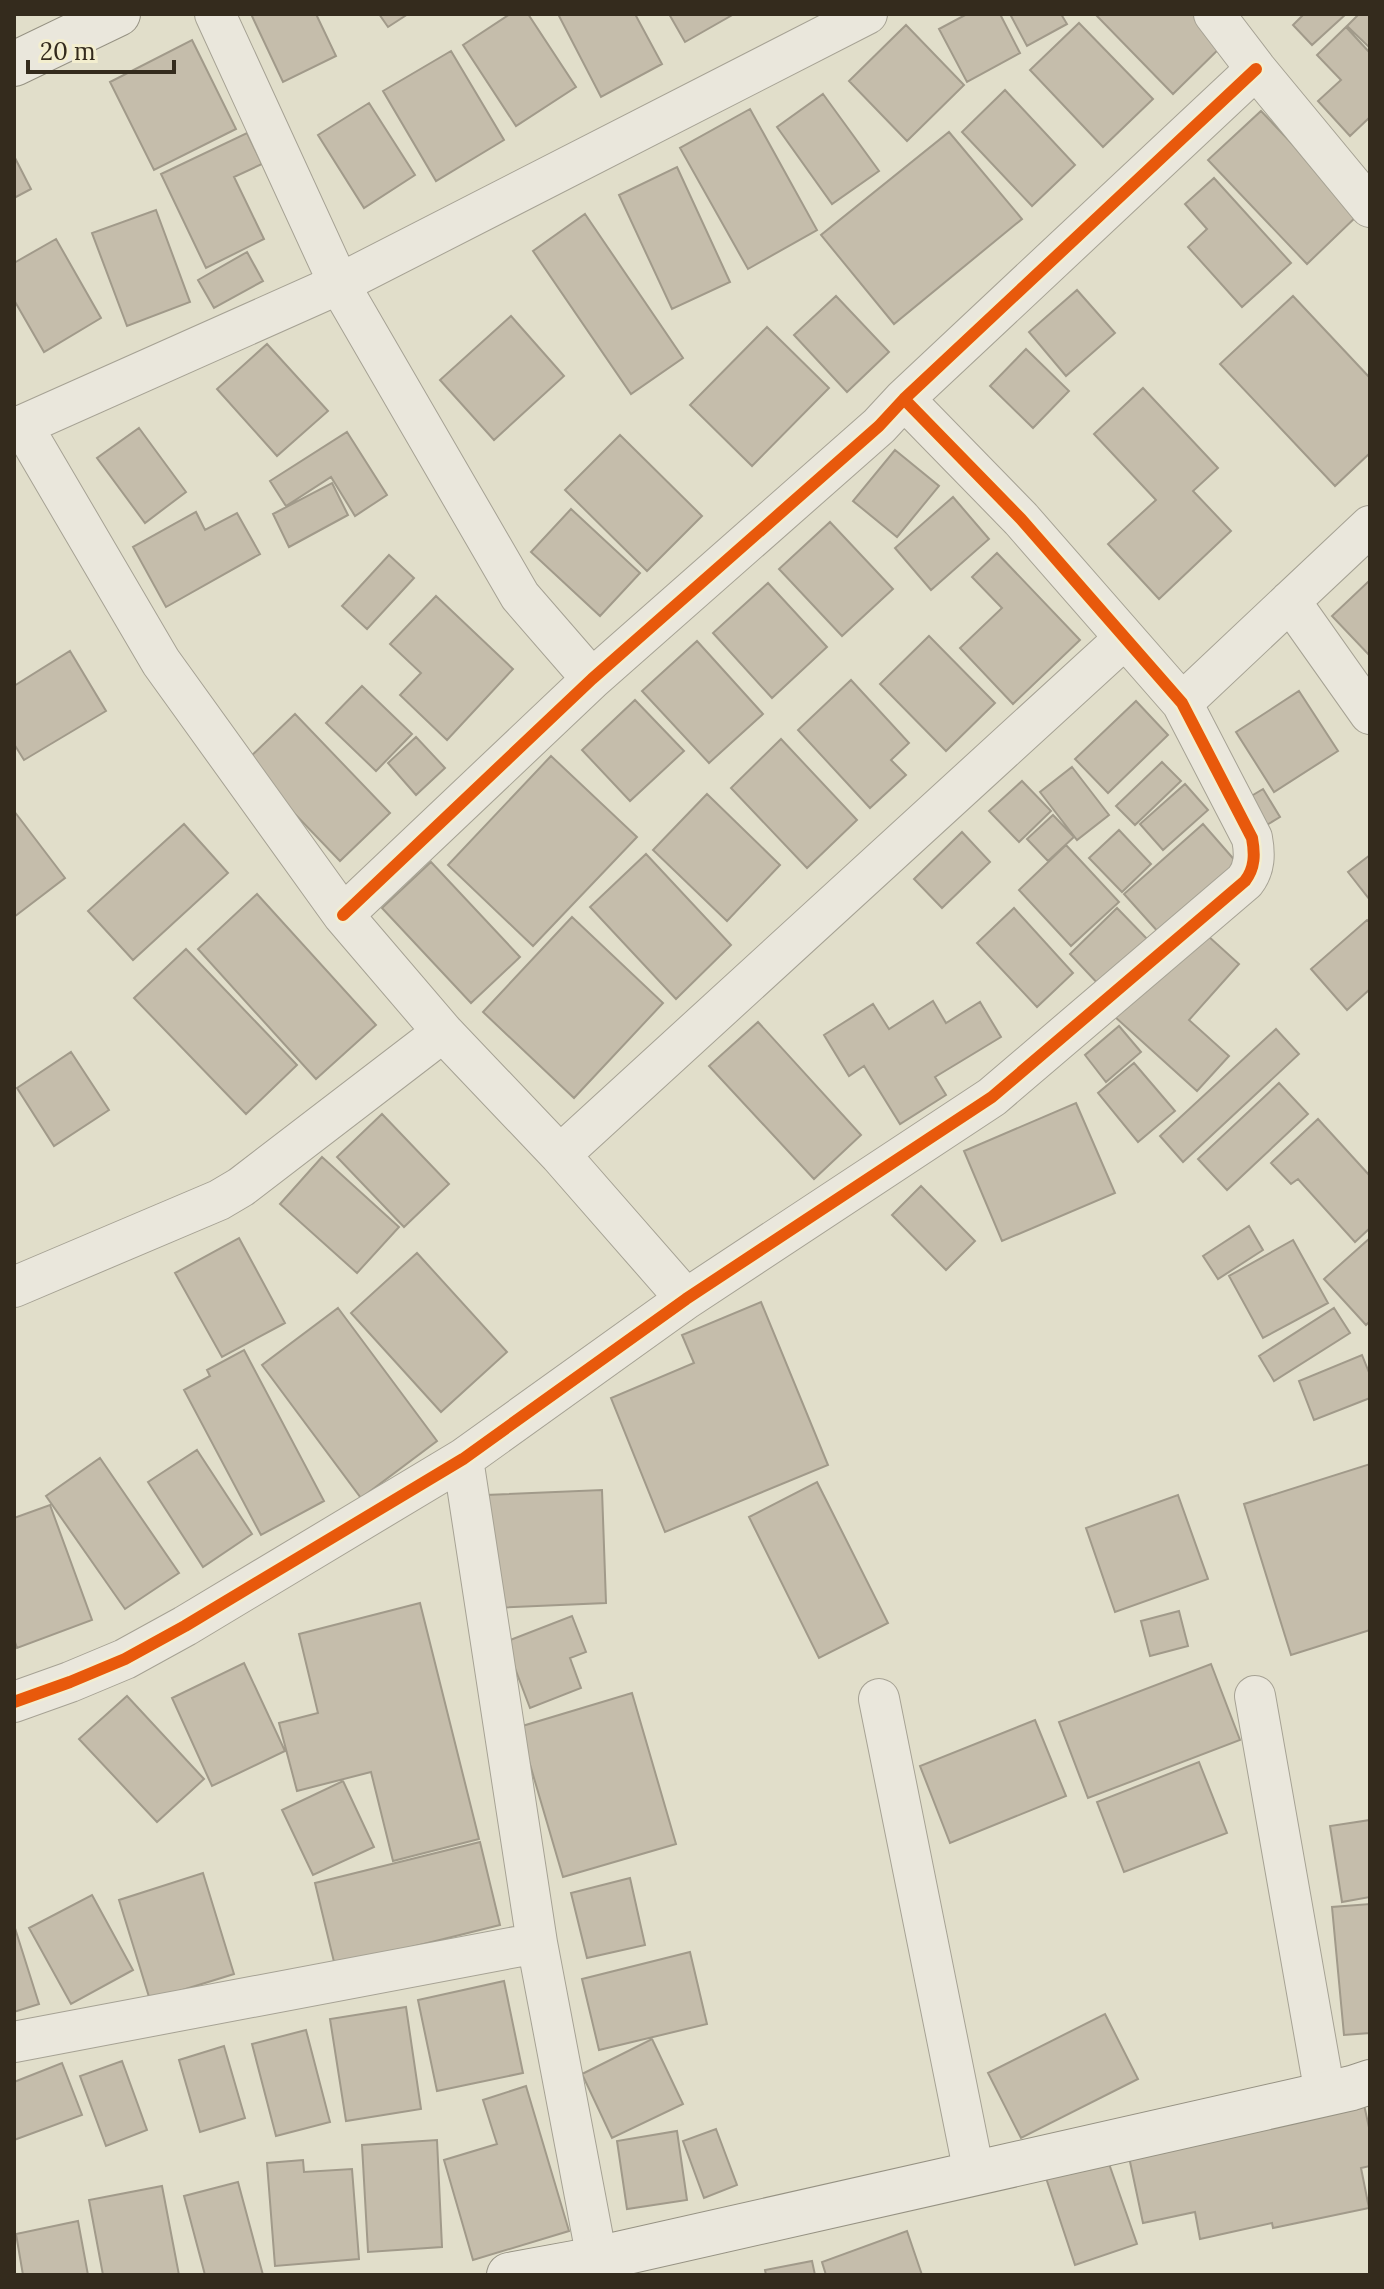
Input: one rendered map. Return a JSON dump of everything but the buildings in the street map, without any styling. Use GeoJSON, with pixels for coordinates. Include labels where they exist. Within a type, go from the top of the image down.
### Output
{"type":"FeatureCollection","features":[{"type":"Feature","properties":{"kind":"street"},"geometry":{"type":"LineString","coordinates":[[14,64],[118,14]]}},
{"type":"Feature","properties":{"kind":"street"},"geometry":{"type":"LineString","coordinates":[[215,14],[339,284],[520,596],[592,679]]}},
{"type":"Feature","properties":{"kind":"street"},"geometry":{"type":"LineString","coordinates":[[686,1299],[560,1155],[443,1032],[343,915],[161,662],[18,427],[339,284],[867,14]]}},
{"type":"Feature","properties":{"kind":"street"},"geometry":{"type":"LineString","coordinates":[[1214,14],[1370,207]]}},
{"type":"Feature","properties":{"kind":"street"},"geometry":{"type":"LineString","coordinates":[[343,915],[592,679],[867,436],[1256,69]]}},
{"type":"Feature","properties":{"kind":"street"},"geometry":{"type":"LineString","coordinates":[[14,1702],[125,1659],[463,1459],[686,1299],[992,1097],[1252,872],[1255,850],[1252,838],[1182,703],[1021,519],[904,399]]}},
{"type":"Feature","properties":{"kind":"street"},"geometry":{"type":"LineString","coordinates":[[1182,703],[1370,526]]}},
{"type":"Feature","properties":{"kind":"street"},"geometry":{"type":"LineString","coordinates":[[1290,601],[1370,714]]}},
{"type":"Feature","properties":{"kind":"street"},"geometry":{"type":"LineString","coordinates":[[560,1155],[1124,639]]}},
{"type":"Feature","properties":{"kind":"street"},"geometry":{"type":"LineString","coordinates":[[14,1287],[219,1200],[241,1187],[443,1032]]}},
{"type":"Feature","properties":{"kind":"street"},"geometry":{"type":"LineString","coordinates":[[463,1459],[537,1943],[598,2267]]}},
{"type":"Feature","properties":{"kind":"street"},"geometry":{"type":"LineString","coordinates":[[1255,1696],[1325,2094]]}},
{"type":"Feature","properties":{"kind":"street"},"geometry":{"type":"LineString","coordinates":[[879,1699],[974,2173]]}},
{"type":"Feature","properties":{"kind":"street"},"geometry":{"type":"LineString","coordinates":[[14,2042],[537,1943]]}},
{"type":"Feature","properties":{"kind":"street"},"geometry":{"type":"LineString","coordinates":[[509,2275],[598,2267],[974,2173],[1370,2082]]}},
{"type":"Feature","properties":{"kind":"cycle path"},"geometry":{"type":"LineString","coordinates":[[343,915],[592,679],[879,426],[904,399],[1256,69]]}},
{"type":"Feature","properties":{"kind":"cycle path"},"geometry":{"type":"LineString","coordinates":[[14,1702],[125,1659],[463,1459],[686,1299],[992,1097],[1245,881],[1253,861],[1252,838],[1182,703],[1021,519],[904,399]]}}]}
